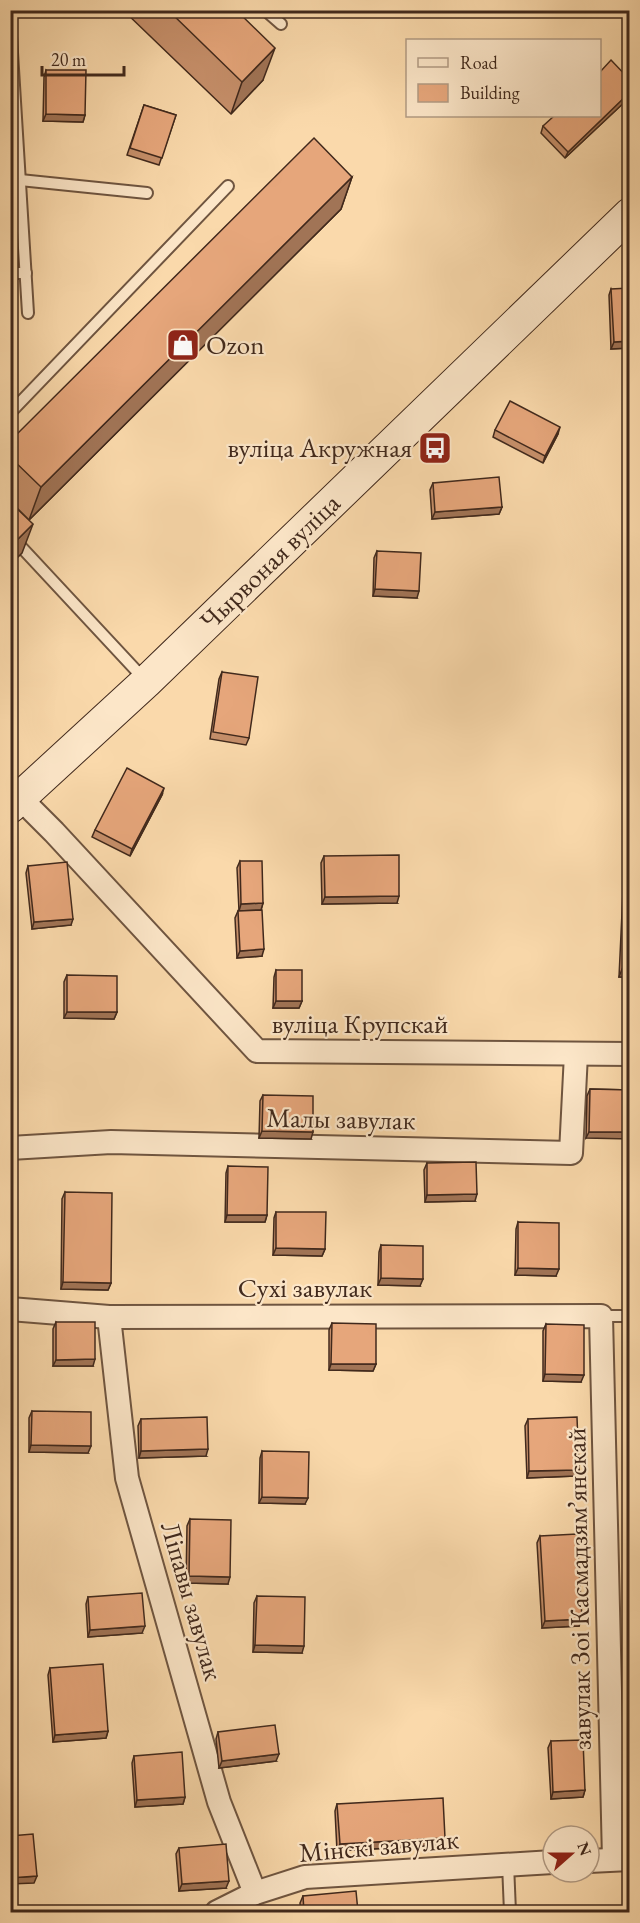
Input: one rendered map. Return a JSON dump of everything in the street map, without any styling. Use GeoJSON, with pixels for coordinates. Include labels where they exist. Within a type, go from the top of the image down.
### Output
{"type":"FeatureCollection","features":[{"type":"Feature","properties":{"kind":"main road","name":"Чырвоная вуліца"},"geometry":{"type":"LineString","coordinates":[[15,802],[146,682],[630,214]]}},
{"type":"Feature","properties":{"kind":"street","name":"вуліца Крупскай"},"geometry":{"type":"LineString","coordinates":[[15,802],[54,832],[257,1051],[630,1054]]}},
{"type":"Feature","properties":{"kind":"street","name":"Малы завулак"},"geometry":{"type":"LineString","coordinates":[[10,1148],[111,1142],[571,1154],[576,1054]]}},
{"type":"Feature","properties":{"kind":"street","name":"Сухі завулак"},"geometry":{"type":"LineString","coordinates":[[10,1309],[109,1317],[601,1316]]}},
{"type":"Feature","properties":{"kind":"street","name":"завулак Зоі Касмадзямʼянскай"},"geometry":{"type":"LineString","coordinates":[[601,1316],[622,1859]]}},
{"type":"Feature","properties":{"kind":"street","name":"Ліпавы завулак"},"geometry":{"type":"LineString","coordinates":[[109,1317],[127,1478],[219,1802],[255,1893]]}},
{"type":"Feature","properties":{"kind":"street"},"geometry":{"type":"LineString","coordinates":[[601,1860],[622,1859]]}},
{"type":"Feature","properties":{"kind":"street","name":"Мінскі завулак"},"geometry":{"type":"LineString","coordinates":[[217,1912],[255,1893],[305,1877],[541,1863]]}},
{"type":"Feature","properties":{"kind":"lane"},"geometry":{"type":"LineString","coordinates":[[265,10],[280,24]]}},
{"type":"Feature","properties":{"kind":"lane"},"geometry":{"type":"LineString","coordinates":[[10,20],[28,313]]}},
{"type":"Feature","properties":{"kind":"lane"},"geometry":{"type":"LineString","coordinates":[[20,180],[147,193]]}},
{"type":"Feature","properties":{"kind":"lane"},"geometry":{"type":"LineString","coordinates":[[10,413],[228,186]]}},
{"type":"Feature","properties":{"kind":"lane"},"geometry":{"type":"LineString","coordinates":[[10,273],[26,273]]}},
{"type":"Feature","properties":{"kind":"lane"},"geometry":{"type":"LineString","coordinates":[[10,535],[146,682]]}},
{"type":"Feature","properties":{"kind":"lane"},"geometry":{"type":"LineString","coordinates":[[601,1316],[630,1316]]}},
{"type":"Feature","properties":{"kind":"lane"},"geometry":{"type":"LineString","coordinates":[[508,1864],[510,1912]]}},
{"type":"Feature","properties":{"kind":"building"},"geometry":{"type":"Polygon","coordinates":[[[168,10],[236,10],[275,48],[242,82],[168,10]]]}},
{"type":"Feature","properties":{"kind":"building"},"geometry":{"type":"Polygon","coordinates":[[[611,60],[630,80],[630,92],[568,152],[543,126],[553,117],[601,117],[601,71],[611,60]]]}},
{"type":"Feature","properties":{"kind":"building"},"geometry":{"type":"Polygon","coordinates":[[[46,70],[86,70],[85,115],[46,114],[46,70]]]}},
{"type":"Feature","properties":{"kind":"building"},"geometry":{"type":"Polygon","coordinates":[[[144,105],[176,115],[162,158],[130,148],[144,105]]]}},
{"type":"Feature","properties":{"kind":"building"},"geometry":{"type":"Polygon","coordinates":[[[314,138],[352,177],[41,487],[10,457],[10,441],[314,138]]]}},
{"type":"Feature","properties":{"kind":"building"},"geometry":{"type":"Polygon","coordinates":[[[630,288],[630,341],[614,342],[611,289],[630,288]]]}},
{"type":"Feature","properties":{"kind":"building"},"geometry":{"type":"Polygon","coordinates":[[[510,401],[560,427],[545,456],[495,430],[510,401]]]}},
{"type":"Feature","properties":{"kind":"building"},"geometry":{"type":"Polygon","coordinates":[[[499,477],[502,507],[435,512],[433,483],[499,477]]]}},
{"type":"Feature","properties":{"kind":"building"},"geometry":{"type":"Polygon","coordinates":[[[10,502],[33,524],[10,547],[10,502]]]}},
{"type":"Feature","properties":{"kind":"building"},"geometry":{"type":"Polygon","coordinates":[[[377,551],[421,553],[419,591],[375,589],[377,551]]]}},
{"type":"Feature","properties":{"kind":"building"},"geometry":{"type":"Polygon","coordinates":[[[222,672],[258,677],[249,738],[213,732],[222,672]]]}},
{"type":"Feature","properties":{"kind":"building"},"geometry":{"type":"Polygon","coordinates":[[[127,768],[164,788],[132,849],[95,830],[127,768]]]}},
{"type":"Feature","properties":{"kind":"building"},"geometry":{"type":"Polygon","coordinates":[[[630,840],[630,964],[624,964],[630,840]]]}},
{"type":"Feature","properties":{"kind":"building"},"geometry":{"type":"Polygon","coordinates":[[[399,855],[399,896],[325,897],[324,856],[399,855]]]}},
{"type":"Feature","properties":{"kind":"building"},"geometry":{"type":"Polygon","coordinates":[[[240,861],[262,861],[263,903],[241,904],[240,861]]]}},
{"type":"Feature","properties":{"kind":"building"},"geometry":{"type":"Polygon","coordinates":[[[67,862],[73,919],[34,922],[28,866],[67,862]]]}},
{"type":"Feature","properties":{"kind":"building"},"geometry":{"type":"Polygon","coordinates":[[[262,910],[264,949],[240,951],[238,911],[262,910]]]}},
{"type":"Feature","properties":{"kind":"building"},"geometry":{"type":"Polygon","coordinates":[[[276,970],[302,970],[302,1001],[276,1001],[276,970]]]}},
{"type":"Feature","properties":{"kind":"building"},"geometry":{"type":"Polygon","coordinates":[[[67,975],[117,976],[117,1012],[67,1012],[67,975]]]}},
{"type":"Feature","properties":{"kind":"building"},"geometry":{"type":"Polygon","coordinates":[[[590,1089],[630,1090],[630,1132],[589,1132],[590,1089]]]}},
{"type":"Feature","properties":{"kind":"building"},"geometry":{"type":"Polygon","coordinates":[[[263,1095],[313,1096],[313,1132],[262,1131],[263,1095]]]}},
{"type":"Feature","properties":{"kind":"building"},"geometry":{"type":"Polygon","coordinates":[[[476,1162],[477,1194],[427,1195],[427,1163],[476,1162]]]}},
{"type":"Feature","properties":{"kind":"building"},"geometry":{"type":"Polygon","coordinates":[[[228,1166],[268,1167],[267,1215],[227,1215],[228,1166]]]}},
{"type":"Feature","properties":{"kind":"building"},"geometry":{"type":"Polygon","coordinates":[[[65,1192],[112,1193],[111,1283],[63,1282],[65,1192]]]}},
{"type":"Feature","properties":{"kind":"building"},"geometry":{"type":"Polygon","coordinates":[[[276,1212],[326,1212],[325,1249],[276,1248],[276,1212]]]}},
{"type":"Feature","properties":{"kind":"building"},"geometry":{"type":"Polygon","coordinates":[[[518,1222],[559,1223],[559,1269],[518,1268],[518,1222]]]}},
{"type":"Feature","properties":{"kind":"building"},"geometry":{"type":"Polygon","coordinates":[[[381,1245],[423,1246],[423,1279],[381,1278],[381,1245]]]}},
{"type":"Feature","properties":{"kind":"building"},"geometry":{"type":"Polygon","coordinates":[[[56,1322],[95,1322],[95,1359],[56,1360],[56,1322]]]}},
{"type":"Feature","properties":{"kind":"building"},"geometry":{"type":"Polygon","coordinates":[[[332,1323],[376,1324],[376,1364],[331,1364],[332,1323]]]}},
{"type":"Feature","properties":{"kind":"building"},"geometry":{"type":"Polygon","coordinates":[[[546,1324],[584,1325],[584,1375],[545,1374],[546,1324]]]}},
{"type":"Feature","properties":{"kind":"building"},"geometry":{"type":"Polygon","coordinates":[[[32,1411],[91,1412],[91,1446],[31,1445],[32,1411]]]}},
{"type":"Feature","properties":{"kind":"building"},"geometry":{"type":"Polygon","coordinates":[[[207,1417],[208,1449],[141,1451],[141,1419],[207,1417]]]}},
{"type":"Feature","properties":{"kind":"building"},"geometry":{"type":"Polygon","coordinates":[[[577,1417],[579,1470],[529,1471],[528,1419],[577,1417]]]}},
{"type":"Feature","properties":{"kind":"building"},"geometry":{"type":"Polygon","coordinates":[[[262,1451],[309,1452],[308,1498],[262,1497],[262,1451]]]}},
{"type":"Feature","properties":{"kind":"building"},"geometry":{"type":"Polygon","coordinates":[[[190,1519],[231,1520],[230,1577],[189,1576],[190,1519]]]}},
{"type":"Feature","properties":{"kind":"building"},"geometry":{"type":"Polygon","coordinates":[[[577,1534],[582,1619],[545,1621],[540,1536],[577,1534]]]}},
{"type":"Feature","properties":{"kind":"building"},"geometry":{"type":"Polygon","coordinates":[[[142,1593],[145,1626],[90,1630],[88,1597],[142,1593]]]}},
{"type":"Feature","properties":{"kind":"building"},"geometry":{"type":"Polygon","coordinates":[[[257,1596],[305,1597],[304,1646],[255,1645],[257,1596]]]}},
{"type":"Feature","properties":{"kind":"building"},"geometry":{"type":"Polygon","coordinates":[[[103,1664],[108,1731],[55,1735],[50,1668],[103,1664]]]}},
{"type":"Feature","properties":{"kind":"building"},"geometry":{"type":"Polygon","coordinates":[[[275,1725],[279,1754],[222,1761],[218,1732],[275,1725]]]}},
{"type":"Feature","properties":{"kind":"building"},"geometry":{"type":"Polygon","coordinates":[[[583,1740],[585,1790],[553,1792],[551,1741],[583,1740]]]}},
{"type":"Feature","properties":{"kind":"building"},"geometry":{"type":"Polygon","coordinates":[[[182,1752],[185,1797],[137,1800],[134,1756],[182,1752]]]}},
{"type":"Feature","properties":{"kind":"building"},"geometry":{"type":"Polygon","coordinates":[[[443,1798],[445,1838],[340,1844],[337,1804],[443,1798]]]}},
{"type":"Feature","properties":{"kind":"building"},"geometry":{"type":"Polygon","coordinates":[[[33,1834],[37,1876],[10,1878],[10,1836],[33,1834]]]}},
{"type":"Feature","properties":{"kind":"building"},"geometry":{"type":"Polygon","coordinates":[[[226,1844],[229,1881],[182,1884],[179,1848],[226,1844]]]}},
{"type":"Feature","properties":{"kind":"building"},"geometry":{"type":"Polygon","coordinates":[[[356,1891],[358,1912],[304,1912],[303,1896],[356,1891]]]}},
{"type":"Feature","properties":{"kind":"place","name":"Ozon"},"geometry":{"type":"Point","coordinates":[183,345]}},
{"type":"Feature","properties":{"kind":"place","name":"вуліца Акружная"},"geometry":{"type":"Point","coordinates":[435,448]}}]}
